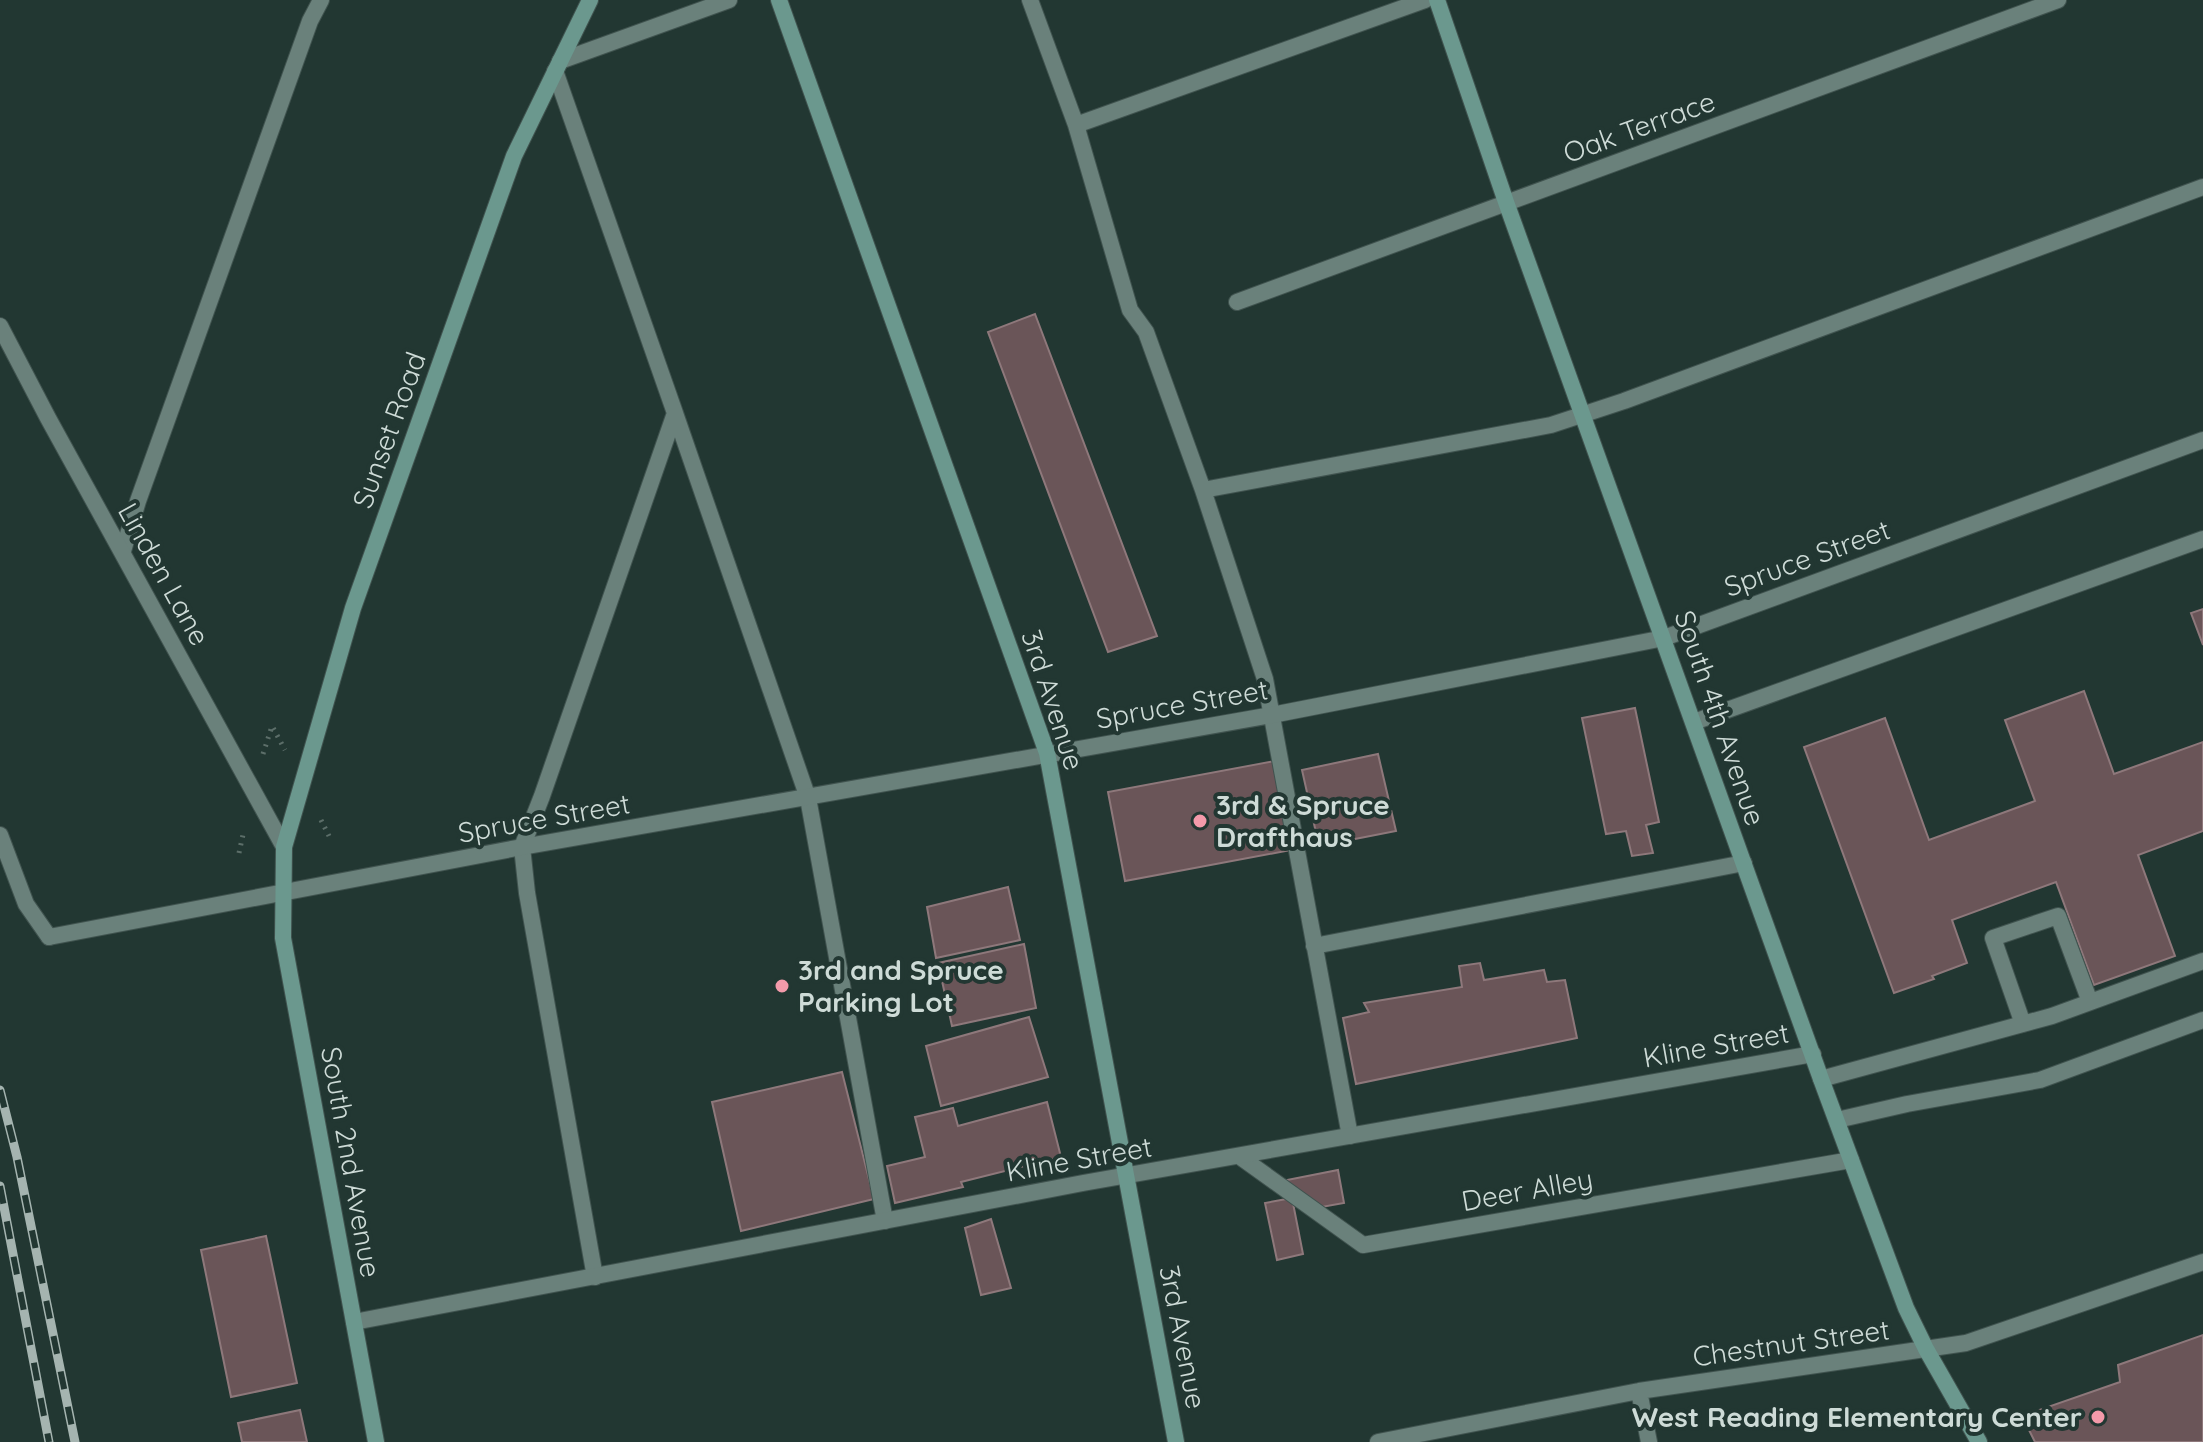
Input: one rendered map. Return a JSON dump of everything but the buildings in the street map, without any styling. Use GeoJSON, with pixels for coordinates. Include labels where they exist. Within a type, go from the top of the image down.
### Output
{"type":"FeatureCollection","features":[{"type":"Feature","properties":{"kind":"street"},"geometry":{"type":"LineString","coordinates":[[123,551],[138,501],[310,21],[321,0]]}},
{"type":"Feature","properties":{"kind":"street","name":"Sunset Road"},"geometry":{"type":"LineString","coordinates":[[282,891],[284,847],[353,608],[514,156],[590,0]]}},
{"type":"Feature","properties":{"kind":"street"},"geometry":{"type":"LineString","coordinates":[[729,0],[558,66],[808,798],[885,1221]]}},
{"type":"Feature","properties":{"kind":"street","name":"3rd Avenue"},"geometry":{"type":"LineString","coordinates":[[779,0],[1047,753],[1176,1442]]}},
{"type":"Feature","properties":{"kind":"street"},"geometry":{"type":"LineString","coordinates":[[1030,0],[1076,125],[1130,310],[1146,332],[1203,490],[1265,679],[1350,1136]]}},
{"type":"Feature","properties":{"kind":"street"},"geometry":{"type":"LineString","coordinates":[[1076,125],[1425,0]]}},
{"type":"Feature","properties":{"kind":"street","name":"South 4th Avenue"},"geometry":{"type":"LineString","coordinates":[[1437,0],[1506,202],[1906,1308],[1979,1442]]}},
{"type":"Feature","properties":{"kind":"street","name":"Oak Terrace"},"geometry":{"type":"LineString","coordinates":[[1237,302],[2058,0]]}},
{"type":"Feature","properties":{"kind":"street"},"geometry":{"type":"LineString","coordinates":[[1203,490],[1551,425],[2203,187]]}},
{"type":"Feature","properties":{"kind":"street","name":"Linden Lane"},"geometry":{"type":"LineString","coordinates":[[0,326],[284,847]]}},
{"type":"Feature","properties":{"kind":"street"},"geometry":{"type":"LineString","coordinates":[[595,1277],[527,893],[522,847],[548,781],[675,413]]}},
{"type":"Feature","properties":{"kind":"street","name":"Spruce Street"},"geometry":{"type":"LineString","coordinates":[[0,835],[26,904],[49,937],[522,847],[1272,715],[1664,638],[2203,440]]}},
{"type":"Feature","properties":{"kind":"street"},"geometry":{"type":"LineString","coordinates":[[1694,722],[2203,539]]}},
{"type":"Feature","properties":{"kind":"street"},"geometry":{"type":"LineString","coordinates":[[1314,946],[1744,863]]}},
{"type":"Feature","properties":{"kind":"street","name":"South 2nd Avenue"},"geometry":{"type":"LineString","coordinates":[[282,891],[283,938],[376,1442]]}},
{"type":"Feature","properties":{"kind":"street"},"geometry":{"type":"LineString","coordinates":[[2023,1024],[1993,938],[2058,916],[2090,1002]]}},
{"type":"Feature","properties":{"kind":"street"},"geometry":{"type":"LineString","coordinates":[[1821,1079],[2023,1024],[2203,961]]}},
{"type":"Feature","properties":{"kind":"street"},"geometry":{"type":"LineString","coordinates":[[1837,1120],[2040,1080],[2203,1020]]}},
{"type":"Feature","properties":{"kind":"street","name":"Kline Street"},"geometry":{"type":"LineString","coordinates":[[354,1322],[885,1221],[1813,1054]]}},
{"type":"Feature","properties":{"kind":"street","name":"Deer Alley"},"geometry":{"type":"LineString","coordinates":[[1239,1156],[1363,1245],[1851,1160]]}},
{"type":"Feature","properties":{"kind":"street","name":"Chestnut Street"},"geometry":{"type":"LineString","coordinates":[[1378,1442],[1639,1391],[1966,1343],[2203,1262]]}},
{"type":"Feature","properties":{"kind":"street"},"geometry":{"type":"LineString","coordinates":[[1639,1391],[1649,1442]]}},
{"type":"Feature","properties":{"kind":"railway"},"geometry":{"type":"LineString","coordinates":[[0,1090],[17,1157],[75,1442]]}},
{"type":"Feature","properties":{"kind":"railway"},"geometry":{"type":"LineString","coordinates":[[0,1186],[49,1442]]}},
{"type":"Feature","properties":{"kind":"place","name":"3rd & Spruce Drafthaus"},"geometry":{"type":"Point","coordinates":[1200,821]}},
{"type":"Feature","properties":{"kind":"place","name":"3rd and Spruce Parking Lot"},"geometry":{"type":"Point","coordinates":[782,986]}},
{"type":"Feature","properties":{"kind":"place","name":"West Reading Elementary Center"},"geometry":{"type":"Point","coordinates":[2098,1417]}}]}
